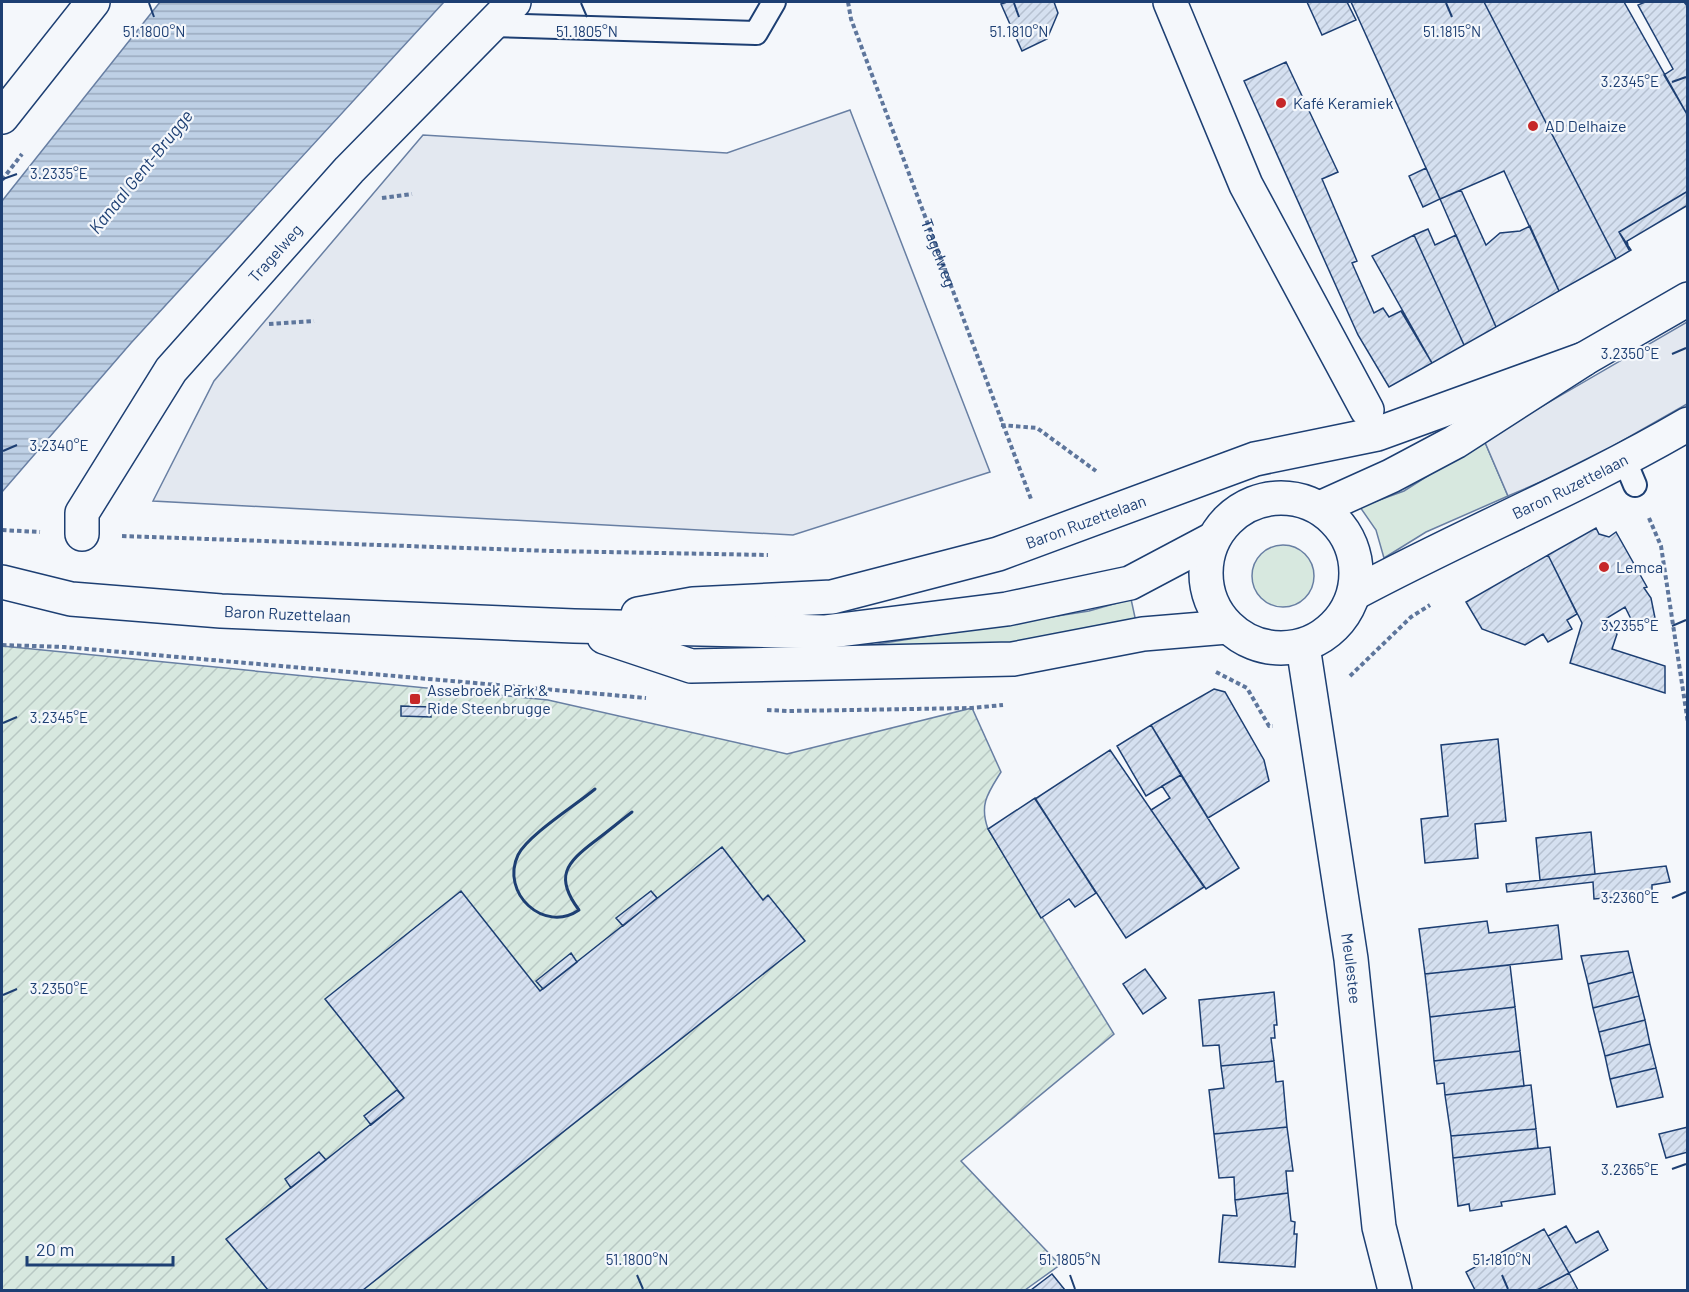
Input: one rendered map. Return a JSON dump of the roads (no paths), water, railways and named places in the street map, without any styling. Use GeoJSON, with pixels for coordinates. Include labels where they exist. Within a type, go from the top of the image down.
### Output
{"type":"FeatureCollection","features":[{"type":"Feature","properties":{"kind":"main road"},"geometry":{"type":"LineString","coordinates":[[2,117],[93,2]]}},
{"type":"Feature","properties":{"kind":"main road","name":"Tragelweg"},"geometry":{"type":"LineString","coordinates":[[82,534],[82,513],[171,370],[349,170],[514,2]]}},
{"type":"Feature","properties":{"kind":"main road"},"geometry":{"type":"LineString","coordinates":[[1170,2],[1246,185],[1367,410]]}},
{"type":"Feature","properties":{"kind":"main road","name":"Baron Ruzettelaan"},"geometry":{"type":"LineString","coordinates":[[1320,508],[1391,476],[1455,442],[1584,359],[1688,299]]}},
{"type":"Feature","properties":{"kind":"main road","name":"Baron Ruzettelaan"},"geometry":{"type":"LineString","coordinates":[[574,626],[693,604],[832,597],[998,554],[1256,459],[1377,434],[1584,359]]}},
{"type":"Feature","properties":{"kind":"main road","name":"Baron Ruzettelaan"},"geometry":{"type":"LineString","coordinates":[[1355,593],[1431,552],[1630,473],[1688,424]]}},
{"type":"Feature","properties":{"kind":"main road"},"geometry":{"type":"LineString","coordinates":[[1291,497],[1320,508],[1344,530],[1356,561],[1355,593],[1344,616],[1326,635],[1303,646],[1276,650],[1249,643],[1227,627],[1209,600],[1205,570],[1213,539],[1232,514],[1260,500],[1291,497]]}},
{"type":"Feature","properties":{"kind":"main road","name":"Baron Ruzettelaan"},"geometry":{"type":"LineString","coordinates":[[4,585],[71,599],[221,611],[574,626],[824,632],[1007,609],[1130,583],[1213,539]]}},
{"type":"Feature","properties":{"kind":"main road","name":"Baron Ruzettelaan"},"geometry":{"type":"LineString","coordinates":[[574,626],[691,666],[1013,659],[1143,634],[1227,627]]}},
{"type":"Feature","properties":{"kind":"main road","name":"Meulestee"},"geometry":{"type":"LineString","coordinates":[[1303,646],[1351,959],[1379,1227],[1395,1290]]}},
{"type":"Feature","properties":{"kind":"lane"},"geometry":{"type":"LineString","coordinates":[[490,25],[756,33],[774,2]]}},
{"type":"Feature","properties":{"kind":"water","name":"Kanaal Gent-Brugge"},"geometry":{"type":"Polygon","coordinates":[[[160,2],[444,2],[131,343],[2,492],[2,201],[160,2]]]}},
{"type":"Feature","properties":{"kind":"place","name":"Kafé Keramiek"},"geometry":{"type":"Point","coordinates":[1281,103]}},
{"type":"Feature","properties":{"kind":"place","name":"AD Delhaize"},"geometry":{"type":"Point","coordinates":[1533,126]}},
{"type":"Feature","properties":{"kind":"place","name":"Lemca"},"geometry":{"type":"Point","coordinates":[1604,567]}},
{"type":"Feature","properties":{"kind":"place","name":"Assebroek Park & Ride Steenbrugge"},"geometry":{"type":"Point","coordinates":[415,699]}}]}
